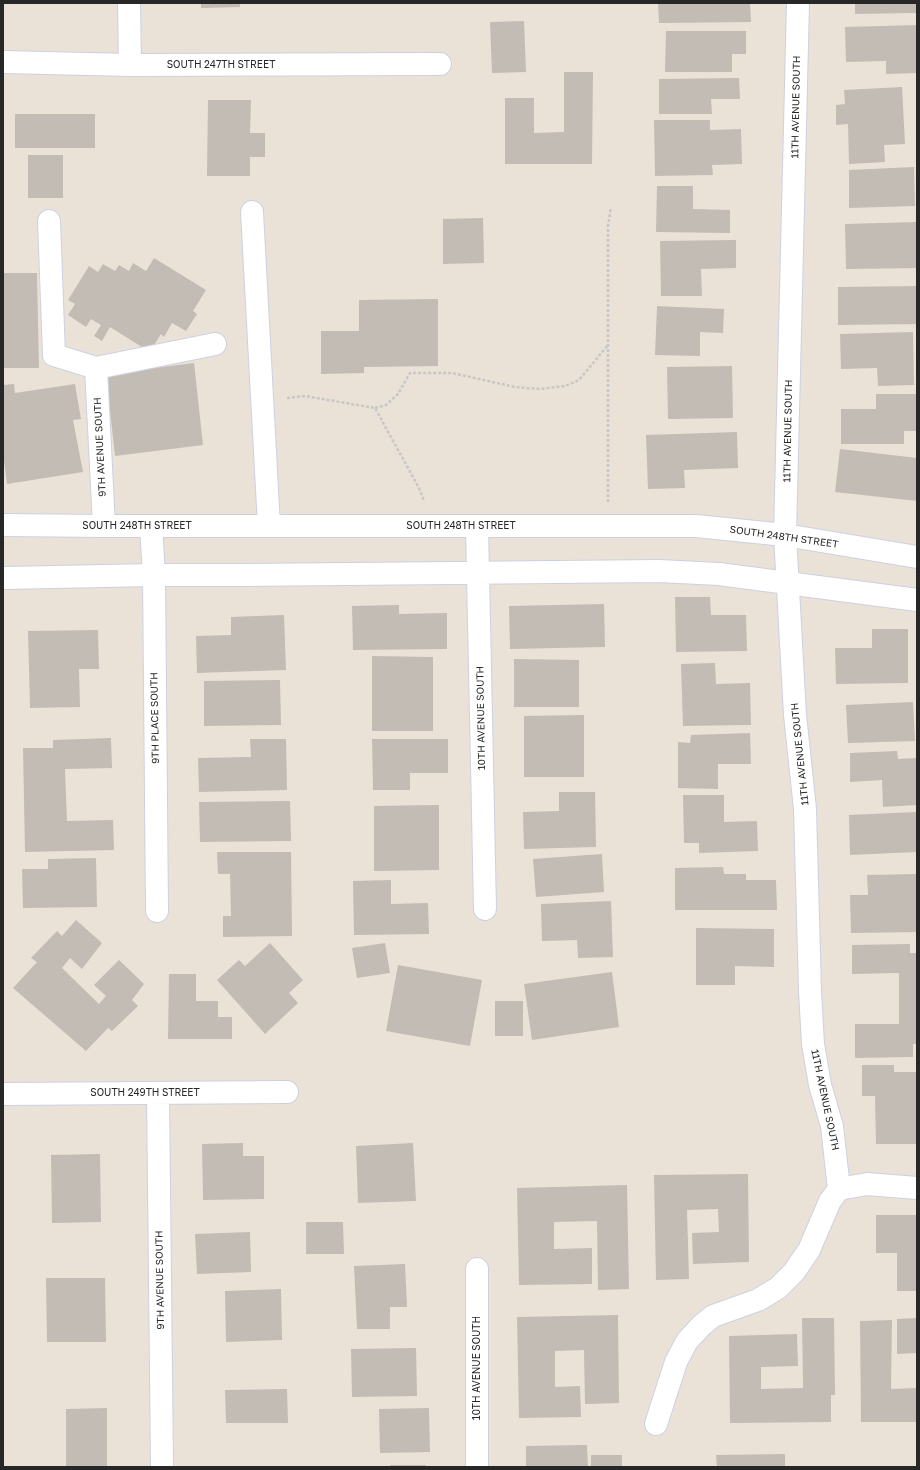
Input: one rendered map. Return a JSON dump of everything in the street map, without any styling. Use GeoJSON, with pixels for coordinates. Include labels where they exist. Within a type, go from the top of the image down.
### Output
{"type":"FeatureCollection","features":[{"type":"Feature","properties":{"kind":"street"},"geometry":{"type":"LineString","coordinates":[[129,3],[130,65]]}},
{"type":"Feature","properties":{"kind":"street","name":"11TH AVENUE SOUTH"},"geometry":{"type":"LineString","coordinates":[[798,3],[785,535],[789,584],[795,715],[805,809],[813,1044],[820,1085],[832,1126],[839,1189]]}},
{"type":"Feature","properties":{"kind":"street","name":"SOUTH 247TH STREET"},"geometry":{"type":"LineString","coordinates":[[3,62],[130,65],[440,64]]}},
{"type":"Feature","properties":{"kind":"street"},"geometry":{"type":"LineString","coordinates":[[252,212],[269,526]]}},
{"type":"Feature","properties":{"kind":"street"},"geometry":{"type":"LineString","coordinates":[[49,221],[54,355],[96,368],[215,344]]}},
{"type":"Feature","properties":{"kind":"street","name":"9TH AVENUE SOUTH"},"geometry":{"type":"LineString","coordinates":[[96,368],[104,526]]}},
{"type":"Feature","properties":{"kind":"street","name":"SOUTH 248TH STREET"},"geometry":{"type":"LineString","coordinates":[[3,524],[104,526],[696,526],[785,535],[917,557]]}},
{"type":"Feature","properties":{"kind":"street","name":"9TH PLACE SOUTH"},"geometry":{"type":"LineString","coordinates":[[151,526],[154,575],[157,911]]}},
{"type":"Feature","properties":{"kind":"street","name":"10TH AVENUE SOUTH"},"geometry":{"type":"LineString","coordinates":[[477,526],[485,909]]}},
{"type":"Feature","properties":{"kind":"street"},"geometry":{"type":"LineString","coordinates":[[3,578],[154,575],[659,571],[719,574],[917,600]]}},
{"type":"Feature","properties":{"kind":"street","name":"SOUTH 249TH STREET"},"geometry":{"type":"LineString","coordinates":[[3,1094],[287,1092]]}},
{"type":"Feature","properties":{"kind":"street","name":"9TH AVENUE SOUTH"},"geometry":{"type":"LineString","coordinates":[[158,1093],[162,1467]]}},
{"type":"Feature","properties":{"kind":"street"},"geometry":{"type":"LineString","coordinates":[[656,1424],[676,1362],[687,1341],[713,1316],[758,1300],[778,1288],[787,1279],[809,1250],[830,1201],[839,1189],[868,1184],[917,1188]]}},
{"type":"Feature","properties":{"kind":"street","name":"10TH AVENUE SOUTH"},"geometry":{"type":"LineString","coordinates":[[477,1269],[477,1467]]}},
{"type":"Feature","properties":{"kind":"path"},"geometry":{"type":"LineString","coordinates":[[609,526],[608,226],[611,207]]}},
{"type":"Feature","properties":{"kind":"path"},"geometry":{"type":"LineString","coordinates":[[262,401],[305,396],[375,408],[386,405],[398,394],[410,373],[452,373],[528,388],[540,389],[565,386],[580,380],[608,345]]}},
{"type":"Feature","properties":{"kind":"path"},"geometry":{"type":"LineString","coordinates":[[375,408],[419,488],[431,526]]}},
{"type":"Feature","properties":{"kind":"building"},"geometry":{"type":"Polygon","coordinates":[[[201,3],[240,3],[240,7],[201,8],[201,3]]]}},
{"type":"Feature","properties":{"kind":"building"},"geometry":{"type":"Polygon","coordinates":[[[658,3],[750,3],[751,22],[659,23],[658,3]]]}},
{"type":"Feature","properties":{"kind":"building"},"geometry":{"type":"Polygon","coordinates":[[[855,3],[917,3],[917,13],[855,14],[855,3]]]}},
{"type":"Feature","properties":{"kind":"building"},"geometry":{"type":"Polygon","coordinates":[[[524,21],[526,72],[492,73],[490,22],[524,21]]]}},
{"type":"Feature","properties":{"kind":"building"},"geometry":{"type":"Polygon","coordinates":[[[917,25],[917,73],[886,74],[886,61],[846,62],[845,27],[917,25]]]}},
{"type":"Feature","properties":{"kind":"building"},"geometry":{"type":"Polygon","coordinates":[[[666,31],[746,31],[746,54],[732,54],[732,72],[665,72],[666,31]]]}},
{"type":"Feature","properties":{"kind":"building"},"geometry":{"type":"Polygon","coordinates":[[[564,72],[593,72],[592,164],[505,164],[505,98],[534,98],[534,133],[564,132],[564,72]]]}},
{"type":"Feature","properties":{"kind":"building"},"geometry":{"type":"Polygon","coordinates":[[[739,78],[740,99],[711,99],[712,114],[659,114],[659,79],[739,78]]]}},
{"type":"Feature","properties":{"kind":"building"},"geometry":{"type":"Polygon","coordinates":[[[902,87],[905,144],[884,145],[885,162],[849,164],[848,124],[836,125],[836,105],[845,104],[844,90],[902,87]]]}},
{"type":"Feature","properties":{"kind":"building"},"geometry":{"type":"Polygon","coordinates":[[[208,100],[251,100],[250,133],[265,133],[265,157],[250,157],[250,176],[207,176],[208,100]]]}},
{"type":"Feature","properties":{"kind":"building"},"geometry":{"type":"Polygon","coordinates":[[[15,114],[95,114],[95,148],[15,148],[15,114]]]}},
{"type":"Feature","properties":{"kind":"building"},"geometry":{"type":"Polygon","coordinates":[[[654,120],[710,120],[710,130],[741,129],[742,164],[712,165],[713,175],[655,176],[654,120]]]}},
{"type":"Feature","properties":{"kind":"building"},"geometry":{"type":"Polygon","coordinates":[[[28,155],[63,155],[63,198],[28,198],[28,155]]]}},
{"type":"Feature","properties":{"kind":"building"},"geometry":{"type":"Polygon","coordinates":[[[914,167],[915,206],[849,208],[849,170],[914,167]]]}},
{"type":"Feature","properties":{"kind":"building"},"geometry":{"type":"Polygon","coordinates":[[[657,186],[693,186],[693,209],[730,210],[730,233],[656,232],[657,186]]]}},
{"type":"Feature","properties":{"kind":"building"},"geometry":{"type":"Polygon","coordinates":[[[483,218],[484,263],[443,264],[443,219],[483,218]]]}},
{"type":"Feature","properties":{"kind":"building"},"geometry":{"type":"Polygon","coordinates":[[[916,222],[917,268],[846,269],[845,224],[916,222]]]}},
{"type":"Feature","properties":{"kind":"building"},"geometry":{"type":"Polygon","coordinates":[[[736,240],[736,268],[701,269],[702,296],[661,296],[660,241],[736,240]]]}},
{"type":"Feature","properties":{"kind":"building"},"geometry":{"type":"Polygon","coordinates":[[[154,258],[206,290],[193,311],[197,314],[186,331],[172,323],[164,337],[161,334],[150,352],[110,327],[102,341],[94,336],[101,325],[91,319],[86,327],[68,315],[75,304],[68,300],[89,266],[98,272],[103,264],[115,271],[119,265],[129,271],[133,263],[146,271],[154,258]]]}},
{"type":"Feature","properties":{"kind":"building"},"geometry":{"type":"Polygon","coordinates":[[[3,273],[37,273],[39,368],[4,368],[3,273]]]}},
{"type":"Feature","properties":{"kind":"building"},"geometry":{"type":"Polygon","coordinates":[[[917,286],[917,324],[838,325],[838,287],[917,286]]]}},
{"type":"Feature","properties":{"kind":"building"},"geometry":{"type":"Polygon","coordinates":[[[438,299],[438,366],[364,367],[364,373],[321,374],[321,331],[359,331],[359,300],[438,299]]]}},
{"type":"Feature","properties":{"kind":"building"},"geometry":{"type":"Polygon","coordinates":[[[657,306],[724,309],[723,333],[700,332],[700,356],[655,355],[657,306]]]}},
{"type":"Feature","properties":{"kind":"building"},"geometry":{"type":"Polygon","coordinates":[[[913,332],[914,385],[878,386],[877,368],[841,369],[840,334],[913,332]]]}},
{"type":"Feature","properties":{"kind":"building"},"geometry":{"type":"Polygon","coordinates":[[[194,363],[203,445],[115,456],[106,374],[194,363]]]}},
{"type":"Feature","properties":{"kind":"building"},"geometry":{"type":"Polygon","coordinates":[[[732,366],[733,418],[668,419],[667,367],[732,366]]]}},
{"type":"Feature","properties":{"kind":"building"},"geometry":{"type":"Polygon","coordinates":[[[14,384],[15,393],[75,384],[81,419],[73,420],[83,472],[7,484],[3,453],[3,385],[14,384]]]}},
{"type":"Feature","properties":{"kind":"building"},"geometry":{"type":"Polygon","coordinates":[[[876,394],[917,394],[917,431],[904,431],[904,444],[841,444],[841,409],[876,409],[876,394]]]}},
{"type":"Feature","properties":{"kind":"building"},"geometry":{"type":"Polygon","coordinates":[[[737,432],[738,468],[684,470],[685,488],[648,489],[646,435],[737,432]]]}},
{"type":"Feature","properties":{"kind":"building"},"geometry":{"type":"Polygon","coordinates":[[[840,449],[917,458],[917,501],[835,492],[840,449]]]}},
{"type":"Feature","properties":{"kind":"building"},"geometry":{"type":"Polygon","coordinates":[[[675,597],[710,597],[711,615],[746,615],[747,651],[676,652],[675,597]]]}},
{"type":"Feature","properties":{"kind":"building"},"geometry":{"type":"Polygon","coordinates":[[[604,604],[605,647],[510,649],[509,606],[604,604]]]}},
{"type":"Feature","properties":{"kind":"building"},"geometry":{"type":"Polygon","coordinates":[[[399,605],[399,614],[447,613],[447,649],[353,650],[352,606],[399,605]]]}},
{"type":"Feature","properties":{"kind":"building"},"geometry":{"type":"Polygon","coordinates":[[[284,615],[286,670],[197,673],[196,636],[231,635],[231,617],[284,615]]]}},
{"type":"Feature","properties":{"kind":"building"},"geometry":{"type":"Polygon","coordinates":[[[872,629],[908,629],[908,683],[836,684],[835,648],[872,648],[872,629]]]}},
{"type":"Feature","properties":{"kind":"building"},"geometry":{"type":"Polygon","coordinates":[[[98,630],[99,669],[79,669],[80,707],[30,708],[28,631],[98,630]]]}},
{"type":"Feature","properties":{"kind":"building"},"geometry":{"type":"Polygon","coordinates":[[[372,656],[433,657],[433,731],[372,731],[372,656]]]}},
{"type":"Feature","properties":{"kind":"building"},"geometry":{"type":"Polygon","coordinates":[[[514,659],[579,660],[579,707],[514,707],[514,659]]]}},
{"type":"Feature","properties":{"kind":"building"},"geometry":{"type":"Polygon","coordinates":[[[715,663],[716,684],[750,683],[751,725],[683,726],[681,664],[715,663]]]}},
{"type":"Feature","properties":{"kind":"building"},"geometry":{"type":"Polygon","coordinates":[[[280,680],[281,725],[204,726],[204,681],[280,680]]]}},
{"type":"Feature","properties":{"kind":"building"},"geometry":{"type":"Polygon","coordinates":[[[913,702],[915,741],[848,743],[846,705],[913,702]]]}},
{"type":"Feature","properties":{"kind":"building"},"geometry":{"type":"Polygon","coordinates":[[[584,715],[584,777],[524,777],[524,716],[584,715]]]}},
{"type":"Feature","properties":{"kind":"building"},"geometry":{"type":"Polygon","coordinates":[[[750,733],[751,764],[718,764],[718,789],[678,788],[678,742],[690,743],[691,735],[750,733]]]}},
{"type":"Feature","properties":{"kind":"building"},"geometry":{"type":"Polygon","coordinates":[[[111,738],[112,768],[65,769],[67,821],[113,820],[114,850],[25,852],[23,748],[53,748],[53,740],[111,738]]]}},
{"type":"Feature","properties":{"kind":"building"},"geometry":{"type":"Polygon","coordinates":[[[250,739],[286,739],[287,790],[199,792],[198,758],[251,757],[250,739]]]}},
{"type":"Feature","properties":{"kind":"building"},"geometry":{"type":"Polygon","coordinates":[[[372,739],[448,739],[448,773],[410,773],[410,790],[373,790],[372,739]]]}},
{"type":"Feature","properties":{"kind":"building"},"geometry":{"type":"Polygon","coordinates":[[[897,751],[898,759],[917,758],[917,805],[883,807],[882,780],[850,782],[850,753],[897,751]]]}},
{"type":"Feature","properties":{"kind":"building"},"geometry":{"type":"Polygon","coordinates":[[[559,792],[595,792],[596,847],[524,849],[523,812],[559,811],[559,792]]]}},
{"type":"Feature","properties":{"kind":"building"},"geometry":{"type":"Polygon","coordinates":[[[683,795],[724,795],[724,822],[757,821],[758,851],[699,853],[699,843],[684,843],[683,795]]]}},
{"type":"Feature","properties":{"kind":"building"},"geometry":{"type":"Polygon","coordinates":[[[290,801],[291,841],[200,842],[199,802],[290,801]]]}},
{"type":"Feature","properties":{"kind":"building"},"geometry":{"type":"Polygon","coordinates":[[[439,805],[439,870],[374,871],[374,806],[439,805]]]}},
{"type":"Feature","properties":{"kind":"building"},"geometry":{"type":"Polygon","coordinates":[[[916,812],[917,852],[850,855],[849,815],[916,812]]]}},
{"type":"Feature","properties":{"kind":"building"},"geometry":{"type":"Polygon","coordinates":[[[217,852],[291,852],[292,936],[223,937],[223,916],[231,916],[230,874],[218,874],[217,852]]]}},
{"type":"Feature","properties":{"kind":"building"},"geometry":{"type":"Polygon","coordinates":[[[602,854],[604,892],[536,897],[533,859],[602,854]]]}},
{"type":"Feature","properties":{"kind":"building"},"geometry":{"type":"Polygon","coordinates":[[[96,858],[97,907],[23,908],[22,869],[48,869],[48,859],[96,858]]]}},
{"type":"Feature","properties":{"kind":"building"},"geometry":{"type":"Polygon","coordinates":[[[723,867],[724,874],[746,874],[746,880],[776,880],[777,910],[675,910],[675,868],[723,867]]]}},
{"type":"Feature","properties":{"kind":"building"},"geometry":{"type":"Polygon","coordinates":[[[917,874],[917,932],[851,933],[850,895],[868,895],[867,875],[917,874]]]}},
{"type":"Feature","properties":{"kind":"building"},"geometry":{"type":"Polygon","coordinates":[[[391,880],[391,904],[428,903],[429,934],[354,935],[353,881],[391,880]]]}},
{"type":"Feature","properties":{"kind":"building"},"geometry":{"type":"Polygon","coordinates":[[[611,901],[613,957],[578,958],[577,940],[542,941],[541,904],[611,901]]]}},
{"type":"Feature","properties":{"kind":"building"},"geometry":{"type":"Polygon","coordinates":[[[76,920],[102,943],[82,969],[70,958],[62,968],[99,1004],[106,996],[94,985],[119,960],[144,984],[132,1000],[138,1006],[112,1031],[108,1028],[86,1051],[13,988],[37,962],[31,958],[57,931],[62,936],[76,920]]]}},
{"type":"Feature","properties":{"kind":"building"},"geometry":{"type":"Polygon","coordinates":[[[696,928],[774,929],[774,967],[735,966],[735,985],[696,985],[696,928]]]}},
{"type":"Feature","properties":{"kind":"building"},"geometry":{"type":"Polygon","coordinates":[[[270,943],[303,980],[289,993],[298,1003],[265,1034],[217,980],[239,960],[245,966],[270,943]]]}},
{"type":"Feature","properties":{"kind":"building"},"geometry":{"type":"Polygon","coordinates":[[[385,943],[390,973],[357,978],[352,948],[385,943]]]}},
{"type":"Feature","properties":{"kind":"building"},"geometry":{"type":"Polygon","coordinates":[[[910,944],[910,953],[917,953],[917,1044],[913,1044],[913,1057],[855,1058],[855,1024],[899,1024],[899,973],[852,974],[852,945],[910,944]]]}},
{"type":"Feature","properties":{"kind":"building"},"geometry":{"type":"Polygon","coordinates":[[[398,965],[482,980],[470,1046],[386,1031],[398,965]]]}},
{"type":"Feature","properties":{"kind":"building"},"geometry":{"type":"Polygon","coordinates":[[[612,972],[619,1027],[532,1040],[524,984],[612,972]]]}},
{"type":"Feature","properties":{"kind":"building"},"geometry":{"type":"Polygon","coordinates":[[[169,974],[196,974],[196,1001],[218,1001],[218,1017],[232,1017],[232,1039],[168,1039],[169,974]]]}},
{"type":"Feature","properties":{"kind":"building"},"geometry":{"type":"Polygon","coordinates":[[[495,1001],[523,1001],[523,1036],[495,1036],[495,1001]]]}},
{"type":"Feature","properties":{"kind":"building"},"geometry":{"type":"Polygon","coordinates":[[[862,1065],[894,1065],[894,1072],[917,1072],[917,1144],[876,1144],[875,1096],[862,1096],[862,1065]]]}},
{"type":"Feature","properties":{"kind":"building"},"geometry":{"type":"Polygon","coordinates":[[[243,1143],[243,1156],[264,1156],[264,1199],[203,1200],[202,1144],[243,1143]]]}},
{"type":"Feature","properties":{"kind":"building"},"geometry":{"type":"Polygon","coordinates":[[[413,1143],[416,1201],[358,1203],[356,1146],[413,1143]]]}},
{"type":"Feature","properties":{"kind":"building"},"geometry":{"type":"Polygon","coordinates":[[[100,1154],[101,1222],[52,1223],[51,1155],[100,1154]]]}},
{"type":"Feature","properties":{"kind":"building"},"geometry":{"type":"Polygon","coordinates":[[[748,1174],[749,1262],[693,1264],[692,1233],[719,1232],[718,1209],[687,1210],[689,1279],[656,1280],[654,1175],[748,1174]]]}},
{"type":"Feature","properties":{"kind":"building"},"geometry":{"type":"Polygon","coordinates":[[[627,1185],[629,1289],[598,1290],[597,1221],[554,1222],[554,1249],[592,1248],[592,1284],[519,1285],[517,1188],[627,1185]]]}},
{"type":"Feature","properties":{"kind":"building"},"geometry":{"type":"Polygon","coordinates":[[[876,1215],[917,1215],[917,1291],[897,1291],[897,1253],[876,1253],[876,1215]]]}},
{"type":"Feature","properties":{"kind":"building"},"geometry":{"type":"Polygon","coordinates":[[[306,1222],[343,1222],[344,1254],[306,1254],[306,1222]]]}},
{"type":"Feature","properties":{"kind":"building"},"geometry":{"type":"Polygon","coordinates":[[[250,1232],[251,1272],[197,1274],[195,1234],[250,1232]]]}},
{"type":"Feature","properties":{"kind":"building"},"geometry":{"type":"Polygon","coordinates":[[[405,1264],[407,1307],[390,1307],[390,1329],[357,1329],[354,1266],[405,1264]]]}},
{"type":"Feature","properties":{"kind":"building"},"geometry":{"type":"Polygon","coordinates":[[[46,1278],[105,1278],[106,1342],[47,1342],[46,1278]]]}},
{"type":"Feature","properties":{"kind":"building"},"geometry":{"type":"Polygon","coordinates":[[[281,1289],[282,1340],[226,1342],[225,1291],[281,1289]]]}},
{"type":"Feature","properties":{"kind":"building"},"geometry":{"type":"Polygon","coordinates":[[[618,1315],[619,1403],[585,1404],[584,1350],[555,1351],[555,1387],[580,1386],[581,1417],[519,1418],[517,1317],[618,1315]]]}},
{"type":"Feature","properties":{"kind":"building"},"geometry":{"type":"Polygon","coordinates":[[[802,1318],[834,1318],[835,1395],[831,1395],[831,1422],[730,1423],[729,1336],[797,1334],[798,1366],[761,1367],[761,1389],[803,1388],[802,1318]]]}},
{"type":"Feature","properties":{"kind":"building"},"geometry":{"type":"Polygon","coordinates":[[[917,1318],[917,1353],[897,1354],[897,1319],[917,1318]]]}},
{"type":"Feature","properties":{"kind":"building"},"geometry":{"type":"Polygon","coordinates":[[[892,1320],[891,1389],[917,1388],[917,1422],[861,1422],[860,1321],[892,1320]]]}},
{"type":"Feature","properties":{"kind":"building"},"geometry":{"type":"Polygon","coordinates":[[[416,1348],[417,1396],[352,1397],[351,1349],[416,1348]]]}},
{"type":"Feature","properties":{"kind":"building"},"geometry":{"type":"Polygon","coordinates":[[[287,1389],[288,1423],[226,1423],[225,1390],[287,1389]]]}},
{"type":"Feature","properties":{"kind":"building"},"geometry":{"type":"Polygon","coordinates":[[[107,1408],[107,1467],[66,1467],[66,1409],[107,1408]]]}},
{"type":"Feature","properties":{"kind":"building"},"geometry":{"type":"Polygon","coordinates":[[[429,1408],[430,1452],[380,1453],[379,1409],[429,1408]]]}},
{"type":"Feature","properties":{"kind":"building"},"geometry":{"type":"Polygon","coordinates":[[[587,1445],[588,1467],[526,1467],[526,1446],[587,1445]]]}},
{"type":"Feature","properties":{"kind":"building"},"geometry":{"type":"Polygon","coordinates":[[[785,1454],[785,1467],[717,1467],[716,1455],[785,1454]]]}},
{"type":"Feature","properties":{"kind":"building"},"geometry":{"type":"Polygon","coordinates":[[[591,1455],[622,1455],[622,1467],[591,1467],[591,1455]]]}},
{"type":"Feature","properties":{"kind":"building"},"geometry":{"type":"Polygon","coordinates":[[[390,1465],[426,1465],[426,1467],[390,1467],[390,1465]]]}}]}
